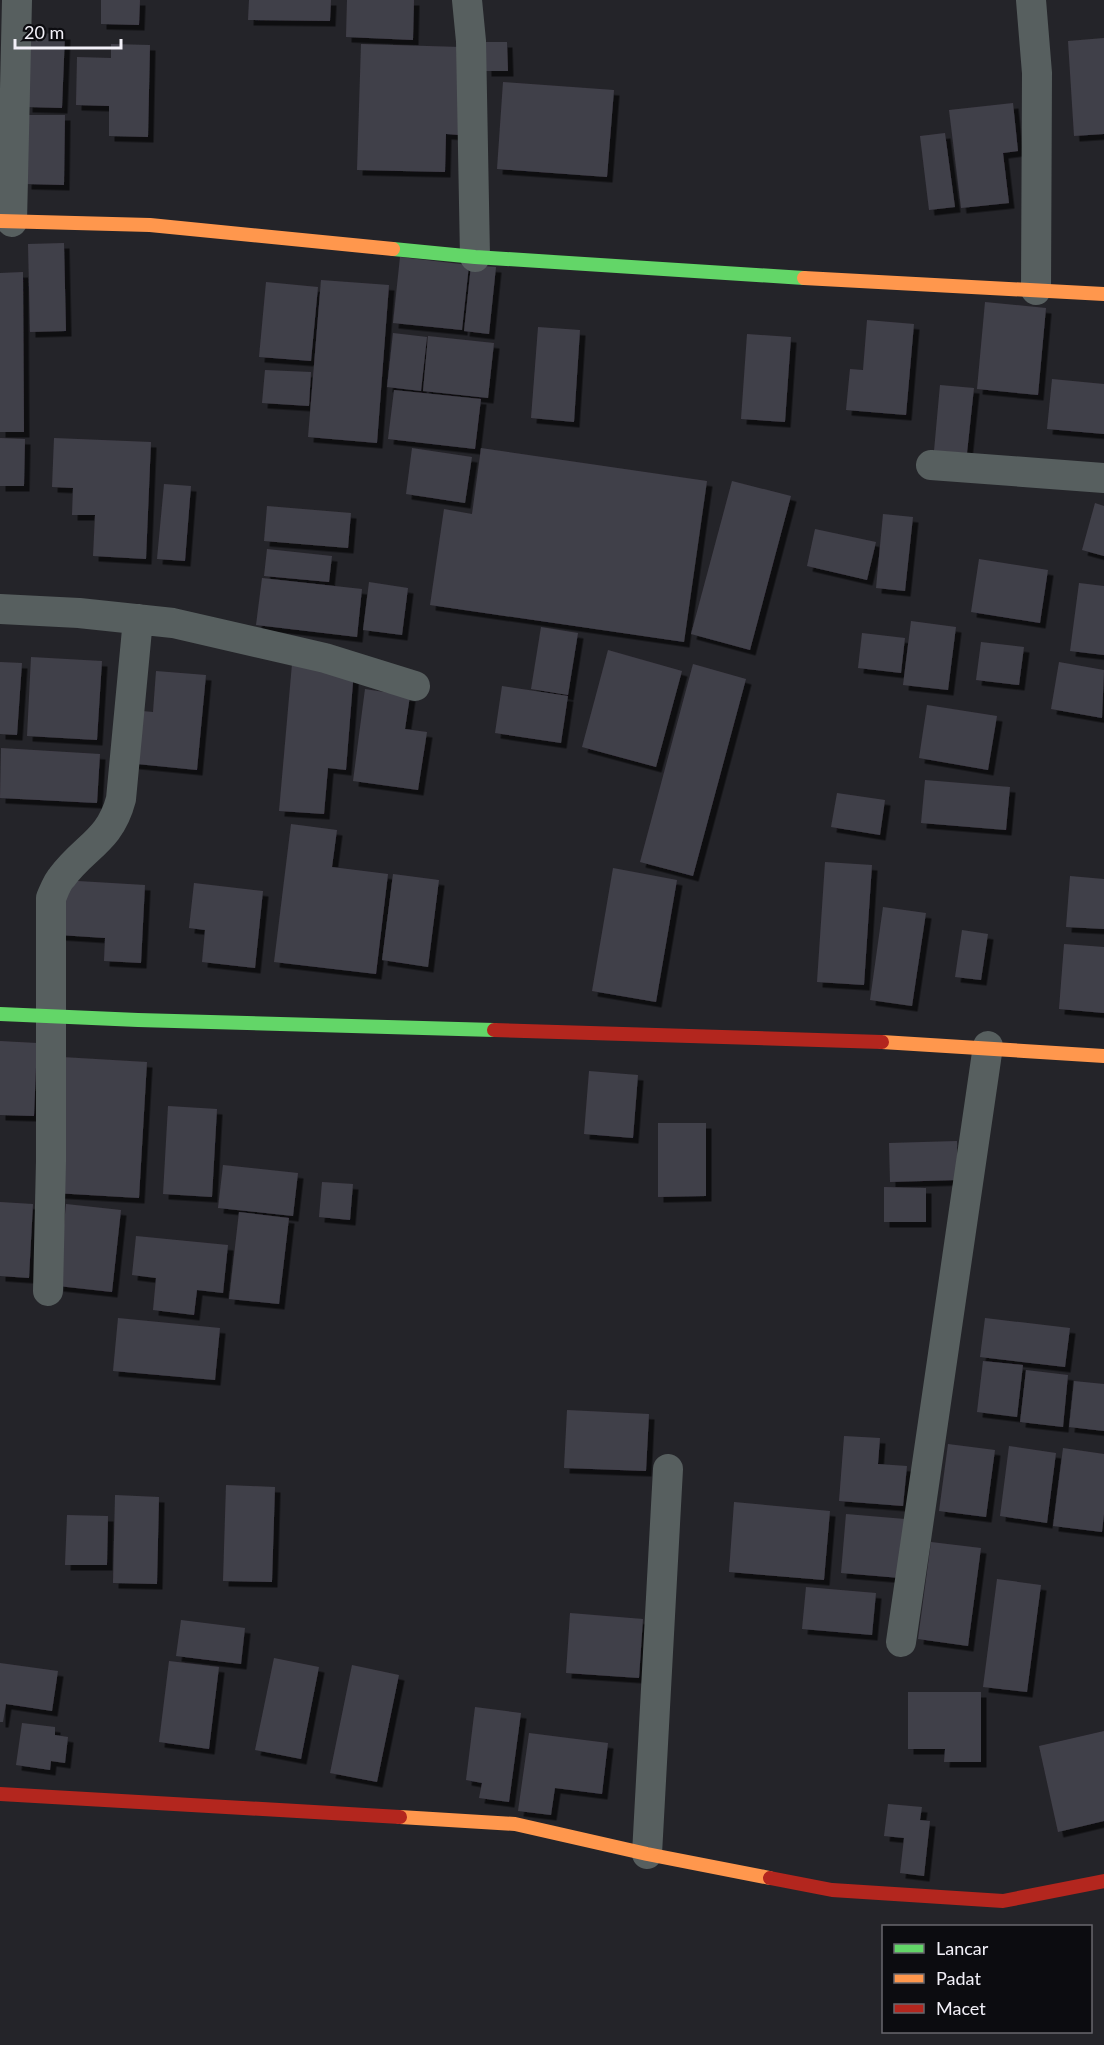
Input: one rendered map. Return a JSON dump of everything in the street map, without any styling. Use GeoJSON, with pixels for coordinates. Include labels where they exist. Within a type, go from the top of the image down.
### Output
{"type":"FeatureCollection","features":[{"type":"Feature","properties":{"kind":"street"},"geometry":{"type":"LineString","coordinates":[[17,0],[6,221],[150,225],[475,256],[698,272],[1104,294]]}},
{"type":"Feature","properties":{"kind":"street"},"geometry":{"type":"LineString","coordinates":[[467,0],[471,41],[475,256]]}},
{"type":"Feature","properties":{"kind":"street"},"geometry":{"type":"LineString","coordinates":[[1031,0],[1037,72],[1036,290]]}},
{"type":"Feature","properties":{"kind":"street"},"geometry":{"type":"LineString","coordinates":[[931,465],[1104,478]]}},
{"type":"Feature","properties":{"kind":"street"},"geometry":{"type":"LineString","coordinates":[[0,609],[79,613],[173,623],[325,658],[415,686]]}},
{"type":"Feature","properties":{"kind":"street"},"geometry":{"type":"LineString","coordinates":[[48,1291],[51,1161],[51,898],[61,877],[106,832],[117,817],[122,799],[138,619]]}},
{"type":"Feature","properties":{"kind":"street"},"geometry":{"type":"LineString","coordinates":[[0,1014],[236,1023],[701,1034],[988,1046],[1104,1056]]}},
{"type":"Feature","properties":{"kind":"street"},"geometry":{"type":"LineString","coordinates":[[901,1642],[988,1046]]}},
{"type":"Feature","properties":{"kind":"street"},"geometry":{"type":"LineString","coordinates":[[647,1854],[668,1469]]}},
{"type":"Feature","properties":{"kind":"street"},"geometry":{"type":"LineString","coordinates":[[0,1794],[515,1824],[647,1854],[832,1890],[1003,1901],[1104,1881]]}},
{"type":"Feature","properties":{"kind":"building"},"geometry":{"type":"Polygon","coordinates":[[[101,0],[140,0],[139,25],[101,24],[101,0]]]}},
{"type":"Feature","properties":{"kind":"building"},"geometry":{"type":"Polygon","coordinates":[[[249,0],[331,0],[330,21],[248,20],[249,0]]]}},
{"type":"Feature","properties":{"kind":"building"},"geometry":{"type":"Polygon","coordinates":[[[347,0],[414,0],[413,40],[346,37],[347,0]]]}},
{"type":"Feature","properties":{"kind":"building"},"geometry":{"type":"Polygon","coordinates":[[[29,33],[65,34],[62,108],[27,107],[29,33]]]}},
{"type":"Feature","properties":{"kind":"building"},"geometry":{"type":"Polygon","coordinates":[[[1104,38],[1104,134],[1074,136],[1068,41],[1104,38]]]}},
{"type":"Feature","properties":{"kind":"building"},"geometry":{"type":"Polygon","coordinates":[[[485,42],[507,42],[508,71],[486,71],[485,42]]]}},
{"type":"Feature","properties":{"kind":"building"},"geometry":{"type":"Polygon","coordinates":[[[111,44],[150,45],[148,137],[109,136],[109,106],[76,105],[77,57],[111,58],[111,44]]]}},
{"type":"Feature","properties":{"kind":"building"},"geometry":{"type":"Polygon","coordinates":[[[361,44],[461,47],[459,135],[446,134],[445,172],[357,170],[361,44]]]}},
{"type":"Feature","properties":{"kind":"building"},"geometry":{"type":"Polygon","coordinates":[[[503,82],[614,90],[607,177],[497,169],[503,82]]]}},
{"type":"Feature","properties":{"kind":"building"},"geometry":{"type":"Polygon","coordinates":[[[1013,103],[1018,151],[1003,153],[1009,203],[961,208],[949,110],[1013,103]]]}},
{"type":"Feature","properties":{"kind":"building"},"geometry":{"type":"Polygon","coordinates":[[[28,115],[65,115],[64,185],[26,184],[28,115]]]}},
{"type":"Feature","properties":{"kind":"building"},"geometry":{"type":"Polygon","coordinates":[[[945,133],[955,207],[929,210],[920,136],[945,133]]]}},
{"type":"Feature","properties":{"kind":"building"},"geometry":{"type":"Polygon","coordinates":[[[64,243],[66,331],[30,332],[28,244],[64,243]]]}},
{"type":"Feature","properties":{"kind":"building"},"geometry":{"type":"Polygon","coordinates":[[[400,257],[469,265],[462,330],[393,323],[400,257]]]}},
{"type":"Feature","properties":{"kind":"building"},"geometry":{"type":"Polygon","coordinates":[[[471,265],[496,267],[489,334],[464,331],[471,265]]]}},
{"type":"Feature","properties":{"kind":"building"},"geometry":{"type":"Polygon","coordinates":[[[23,272],[24,432],[0,432],[0,273],[23,272]]]}},
{"type":"Feature","properties":{"kind":"building"},"geometry":{"type":"Polygon","coordinates":[[[321,280],[389,285],[377,443],[308,437],[321,280]]]}},
{"type":"Feature","properties":{"kind":"building"},"geometry":{"type":"Polygon","coordinates":[[[266,282],[318,287],[311,361],[259,357],[266,282]]]}},
{"type":"Feature","properties":{"kind":"building"},"geometry":{"type":"Polygon","coordinates":[[[985,302],[1046,308],[1038,395],[977,389],[985,302]]]}},
{"type":"Feature","properties":{"kind":"building"},"geometry":{"type":"Polygon","coordinates":[[[867,320],[914,324],[906,415],[846,410],[850,369],[863,370],[867,320]]]}},
{"type":"Feature","properties":{"kind":"building"},"geometry":{"type":"Polygon","coordinates":[[[538,327],[580,330],[574,422],[531,418],[538,327]]]}},
{"type":"Feature","properties":{"kind":"building"},"geometry":{"type":"Polygon","coordinates":[[[393,333],[427,337],[421,391],[387,387],[393,333]]]}},
{"type":"Feature","properties":{"kind":"building"},"geometry":{"type":"Polygon","coordinates":[[[747,334],[791,337],[785,422],[741,419],[747,334]]]}},
{"type":"Feature","properties":{"kind":"building"},"geometry":{"type":"Polygon","coordinates":[[[428,336],[494,343],[488,398],[423,391],[428,336]]]}},
{"type":"Feature","properties":{"kind":"building"},"geometry":{"type":"Polygon","coordinates":[[[265,370],[311,372],[309,406],[262,403],[265,370]]]}},
{"type":"Feature","properties":{"kind":"building"},"geometry":{"type":"Polygon","coordinates":[[[1052,379],[1104,384],[1104,434],[1047,429],[1052,379]]]}},
{"type":"Feature","properties":{"kind":"building"},"geometry":{"type":"Polygon","coordinates":[[[940,385],[974,388],[967,453],[934,451],[940,385]]]}},
{"type":"Feature","properties":{"kind":"building"},"geometry":{"type":"Polygon","coordinates":[[[394,390],[481,399],[475,449],[388,439],[394,390]]]}},
{"type":"Feature","properties":{"kind":"building"},"geometry":{"type":"Polygon","coordinates":[[[0,438],[25,439],[24,486],[0,486],[0,438]]]}},
{"type":"Feature","properties":{"kind":"building"},"geometry":{"type":"Polygon","coordinates":[[[54,438],[151,442],[146,559],[93,556],[95,515],[72,515],[73,488],[52,487],[54,438]]]}},
{"type":"Feature","properties":{"kind":"building"},"geometry":{"type":"Polygon","coordinates":[[[412,448],[472,457],[465,503],[406,494],[412,448]]]}},
{"type":"Feature","properties":{"kind":"building"},"geometry":{"type":"Polygon","coordinates":[[[481,448],[707,481],[684,642],[430,605],[444,509],[472,514],[481,448]]]}},
{"type":"Feature","properties":{"kind":"building"},"geometry":{"type":"Polygon","coordinates":[[[732,481],[791,496],[750,650],[691,634],[732,481]]]}},
{"type":"Feature","properties":{"kind":"building"},"geometry":{"type":"Polygon","coordinates":[[[164,484],[191,486],[185,561],[157,559],[164,484]]]}},
{"type":"Feature","properties":{"kind":"building"},"geometry":{"type":"Polygon","coordinates":[[[1095,503],[1104,506],[1104,556],[1082,550],[1095,503]]]}},
{"type":"Feature","properties":{"kind":"building"},"geometry":{"type":"Polygon","coordinates":[[[267,506],[351,513],[348,548],[264,541],[267,506]]]}},
{"type":"Feature","properties":{"kind":"building"},"geometry":{"type":"Polygon","coordinates":[[[883,514],[913,517],[905,591],[876,588],[883,514]]]}},
{"type":"Feature","properties":{"kind":"building"},"geometry":{"type":"Polygon","coordinates":[[[815,529],[876,542],[867,580],[807,566],[815,529]]]}},
{"type":"Feature","properties":{"kind":"building"},"geometry":{"type":"Polygon","coordinates":[[[267,549],[332,556],[329,582],[264,576],[267,549]]]}},
{"type":"Feature","properties":{"kind":"building"},"geometry":{"type":"Polygon","coordinates":[[[979,559],[1048,570],[1040,623],[971,612],[979,559]]]}},
{"type":"Feature","properties":{"kind":"building"},"geometry":{"type":"Polygon","coordinates":[[[262,578],[362,589],[357,637],[256,625],[262,578]]]}},
{"type":"Feature","properties":{"kind":"building"},"geometry":{"type":"Polygon","coordinates":[[[369,582],[408,588],[402,635],[363,630],[369,582]]]}},
{"type":"Feature","properties":{"kind":"building"},"geometry":{"type":"Polygon","coordinates":[[[1079,583],[1104,586],[1104,655],[1070,651],[1079,583]]]}},
{"type":"Feature","properties":{"kind":"building"},"geometry":{"type":"Polygon","coordinates":[[[911,621],[956,627],[948,690],[903,685],[911,621]]]}},
{"type":"Feature","properties":{"kind":"building"},"geometry":{"type":"Polygon","coordinates":[[[541,627],[578,633],[568,695],[531,689],[541,627]]]}},
{"type":"Feature","properties":{"kind":"building"},"geometry":{"type":"Polygon","coordinates":[[[862,633],[905,638],[901,673],[858,668],[862,633]]]}},
{"type":"Feature","properties":{"kind":"building"},"geometry":{"type":"Polygon","coordinates":[[[981,642],[1024,647],[1019,685],[976,680],[981,642]]]}},
{"type":"Feature","properties":{"kind":"building"},"geometry":{"type":"Polygon","coordinates":[[[608,650],[682,671],[656,767],[582,747],[608,650]]]}},
{"type":"Feature","properties":{"kind":"building"},"geometry":{"type":"Polygon","coordinates":[[[31,657],[102,661],[97,740],[27,736],[31,657]]]}},
{"type":"Feature","properties":{"kind":"building"},"geometry":{"type":"Polygon","coordinates":[[[0,662],[22,663],[17,735],[0,734],[0,662]]]}},
{"type":"Feature","properties":{"kind":"building"},"geometry":{"type":"Polygon","coordinates":[[[1059,662],[1104,670],[1102,718],[1051,709],[1059,662]]]}},
{"type":"Feature","properties":{"kind":"building"},"geometry":{"type":"Polygon","coordinates":[[[292,664],[354,670],[346,770],[328,768],[324,814],[279,811],[292,664]]]}},
{"type":"Feature","properties":{"kind":"building"},"geometry":{"type":"Polygon","coordinates":[[[693,664],[746,679],[693,876],[640,862],[693,664]]]}},
{"type":"Feature","properties":{"kind":"building"},"geometry":{"type":"Polygon","coordinates":[[[156,671],[206,675],[197,770],[127,763],[131,710],[153,712],[156,671]]]}},
{"type":"Feature","properties":{"kind":"building"},"geometry":{"type":"Polygon","coordinates":[[[502,686],[568,696],[561,743],[495,733],[502,686]]]}},
{"type":"Feature","properties":{"kind":"building"},"geometry":{"type":"Polygon","coordinates":[[[365,689],[410,696],[405,729],[427,732],[418,790],[353,781],[365,689]]]}},
{"type":"Feature","properties":{"kind":"building"},"geometry":{"type":"Polygon","coordinates":[[[927,705],[997,716],[988,770],[919,758],[927,705]]]}},
{"type":"Feature","properties":{"kind":"building"},"geometry":{"type":"Polygon","coordinates":[[[1,748],[100,754],[97,803],[0,798],[1,748]]]}},
{"type":"Feature","properties":{"kind":"building"},"geometry":{"type":"Polygon","coordinates":[[[925,780],[1010,787],[1006,830],[921,823],[925,780]]]}},
{"type":"Feature","properties":{"kind":"building"},"geometry":{"type":"Polygon","coordinates":[[[837,793],[885,800],[880,835],[831,827],[837,793]]]}},
{"type":"Feature","properties":{"kind":"building"},"geometry":{"type":"Polygon","coordinates":[[[291,824],[337,830],[332,867],[388,874],[376,974],[274,962],[291,824]]]}},
{"type":"Feature","properties":{"kind":"building"},"geometry":{"type":"Polygon","coordinates":[[[825,862],[872,865],[864,985],[817,982],[825,862]]]}},
{"type":"Feature","properties":{"kind":"building"},"geometry":{"type":"Polygon","coordinates":[[[613,868],[677,880],[656,1002],[592,991],[613,868]]]}},
{"type":"Feature","properties":{"kind":"building"},"geometry":{"type":"Polygon","coordinates":[[[393,874],[439,880],[428,967],[382,960],[393,874]]]}},
{"type":"Feature","properties":{"kind":"building"},"geometry":{"type":"Polygon","coordinates":[[[1070,876],[1104,879],[1104,929],[1066,927],[1070,876]]]}},
{"type":"Feature","properties":{"kind":"building"},"geometry":{"type":"Polygon","coordinates":[[[61,880],[145,885],[141,963],[104,961],[105,938],[59,935],[61,880]]]}},
{"type":"Feature","properties":{"kind":"building"},"geometry":{"type":"Polygon","coordinates":[[[194,883],[263,891],[255,968],[202,962],[205,930],[189,928],[194,883]]]}},
{"type":"Feature","properties":{"kind":"building"},"geometry":{"type":"Polygon","coordinates":[[[883,907],[926,913],[912,1006],[870,1000],[883,907]]]}},
{"type":"Feature","properties":{"kind":"building"},"geometry":{"type":"Polygon","coordinates":[[[962,930],[988,934],[981,980],[955,977],[962,930]]]}},
{"type":"Feature","properties":{"kind":"building"},"geometry":{"type":"Polygon","coordinates":[[[1064,944],[1104,947],[1104,1013],[1059,1009],[1064,944]]]}},
{"type":"Feature","properties":{"kind":"building"},"geometry":{"type":"Polygon","coordinates":[[[0,1041],[37,1043],[34,1116],[0,1115],[0,1041]]]}},
{"type":"Feature","properties":{"kind":"building"},"geometry":{"type":"Polygon","coordinates":[[[62,1057],[147,1062],[139,1198],[54,1193],[62,1057]]]}},
{"type":"Feature","properties":{"kind":"building"},"geometry":{"type":"Polygon","coordinates":[[[589,1071],[638,1075],[633,1138],[584,1134],[589,1071]]]}},
{"type":"Feature","properties":{"kind":"building"},"geometry":{"type":"Polygon","coordinates":[[[168,1106],[217,1109],[212,1197],[163,1194],[168,1106]]]}},
{"type":"Feature","properties":{"kind":"building"},"geometry":{"type":"Polygon","coordinates":[[[658,1123],[706,1123],[706,1196],[658,1197],[658,1123]]]}},
{"type":"Feature","properties":{"kind":"building"},"geometry":{"type":"Polygon","coordinates":[[[957,1141],[958,1180],[890,1182],[889,1143],[957,1141]]]}},
{"type":"Feature","properties":{"kind":"building"},"geometry":{"type":"Polygon","coordinates":[[[223,1165],[298,1173],[293,1216],[218,1208],[223,1165]]]}},
{"type":"Feature","properties":{"kind":"building"},"geometry":{"type":"Polygon","coordinates":[[[322,1182],[353,1184],[350,1220],[319,1217],[322,1182]]]}},
{"type":"Feature","properties":{"kind":"building"},"geometry":{"type":"Polygon","coordinates":[[[884,1187],[926,1188],[926,1222],[884,1222],[884,1187]]]}},
{"type":"Feature","properties":{"kind":"building"},"geometry":{"type":"Polygon","coordinates":[[[0,1202],[33,1204],[29,1278],[0,1276],[0,1202]]]}},
{"type":"Feature","properties":{"kind":"building"},"geometry":{"type":"Polygon","coordinates":[[[66,1204],[121,1210],[112,1292],[58,1286],[66,1204]]]}},
{"type":"Feature","properties":{"kind":"building"},"geometry":{"type":"Polygon","coordinates":[[[239,1212],[289,1218],[279,1304],[229,1299],[239,1212]]]}},
{"type":"Feature","properties":{"kind":"building"},"geometry":{"type":"Polygon","coordinates":[[[136,1236],[228,1245],[223,1293],[197,1290],[194,1315],[153,1310],[156,1278],[132,1275],[136,1236]]]}},
{"type":"Feature","properties":{"kind":"building"},"geometry":{"type":"Polygon","coordinates":[[[118,1318],[220,1328],[215,1380],[113,1371],[118,1318]]]}},
{"type":"Feature","properties":{"kind":"building"},"geometry":{"type":"Polygon","coordinates":[[[985,1318],[1070,1328],[1065,1367],[980,1357],[985,1318]]]}},
{"type":"Feature","properties":{"kind":"building"},"geometry":{"type":"Polygon","coordinates":[[[983,1361],[1023,1365],[1017,1417],[977,1412],[983,1361]]]}},
{"type":"Feature","properties":{"kind":"building"},"geometry":{"type":"Polygon","coordinates":[[[1026,1370],[1068,1375],[1063,1427],[1020,1422],[1026,1370]]]}},
{"type":"Feature","properties":{"kind":"building"},"geometry":{"type":"Polygon","coordinates":[[[1074,1381],[1104,1384],[1104,1431],[1069,1427],[1074,1381]]]}},
{"type":"Feature","properties":{"kind":"building"},"geometry":{"type":"Polygon","coordinates":[[[567,1410],[649,1414],[646,1471],[564,1468],[567,1410]]]}},
{"type":"Feature","properties":{"kind":"building"},"geometry":{"type":"Polygon","coordinates":[[[844,1436],[880,1438],[878,1464],[907,1466],[903,1506],[839,1501],[844,1436]]]}},
{"type":"Feature","properties":{"kind":"building"},"geometry":{"type":"Polygon","coordinates":[[[948,1444],[995,1450],[986,1517],[939,1511],[948,1444]]]}},
{"type":"Feature","properties":{"kind":"building"},"geometry":{"type":"Polygon","coordinates":[[[1009,1446],[1056,1453],[1047,1523],[1000,1516],[1009,1446]]]}},
{"type":"Feature","properties":{"kind":"building"},"geometry":{"type":"Polygon","coordinates":[[[1063,1448],[1104,1454],[1102,1532],[1053,1526],[1063,1448]]]}},
{"type":"Feature","properties":{"kind":"building"},"geometry":{"type":"Polygon","coordinates":[[[226,1485],[275,1487],[272,1582],[223,1581],[226,1485]]]}},
{"type":"Feature","properties":{"kind":"building"},"geometry":{"type":"Polygon","coordinates":[[[115,1495],[159,1497],[157,1584],[113,1583],[115,1495]]]}},
{"type":"Feature","properties":{"kind":"building"},"geometry":{"type":"Polygon","coordinates":[[[734,1502],[830,1511],[824,1580],[729,1572],[734,1502]]]}},
{"type":"Feature","properties":{"kind":"building"},"geometry":{"type":"Polygon","coordinates":[[[846,1514],[905,1519],[900,1578],[841,1573],[846,1514]]]}},
{"type":"Feature","properties":{"kind":"building"},"geometry":{"type":"Polygon","coordinates":[[[67,1515],[108,1516],[107,1565],[65,1565],[67,1515]]]}},
{"type":"Feature","properties":{"kind":"building"},"geometry":{"type":"Polygon","coordinates":[[[931,1542],[981,1548],[968,1646],[918,1639],[931,1542]]]}},
{"type":"Feature","properties":{"kind":"building"},"geometry":{"type":"Polygon","coordinates":[[[997,1579],[1041,1585],[1027,1692],[983,1687],[997,1579]]]}},
{"type":"Feature","properties":{"kind":"building"},"geometry":{"type":"Polygon","coordinates":[[[806,1587],[876,1593],[872,1635],[802,1629],[806,1587]]]}},
{"type":"Feature","properties":{"kind":"building"},"geometry":{"type":"Polygon","coordinates":[[[570,1613],[643,1619],[639,1678],[566,1673],[570,1613]]]}},
{"type":"Feature","properties":{"kind":"building"},"geometry":{"type":"Polygon","coordinates":[[[181,1620],[245,1628],[241,1664],[176,1656],[181,1620]]]}},
{"type":"Feature","properties":{"kind":"building"},"geometry":{"type":"Polygon","coordinates":[[[274,1658],[319,1667],[301,1759],[255,1750],[274,1658]]]}},
{"type":"Feature","properties":{"kind":"building"},"geometry":{"type":"Polygon","coordinates":[[[169,1661],[219,1667],[209,1749],[159,1742],[169,1661]]]}},
{"type":"Feature","properties":{"kind":"building"},"geometry":{"type":"Polygon","coordinates":[[[0,1663],[58,1671],[52,1711],[6,1704],[3,1722],[0,1722],[0,1663]]]}},
{"type":"Feature","properties":{"kind":"building"},"geometry":{"type":"Polygon","coordinates":[[[352,1665],[399,1675],[377,1782],[330,1773],[352,1665]]]}},
{"type":"Feature","properties":{"kind":"building"},"geometry":{"type":"Polygon","coordinates":[[[908,1692],[981,1692],[981,1762],[944,1762],[945,1749],[908,1749],[908,1692]]]}},
{"type":"Feature","properties":{"kind":"building"},"geometry":{"type":"Polygon","coordinates":[[[475,1707],[521,1713],[509,1802],[479,1798],[482,1783],[466,1780],[475,1707]]]}},
{"type":"Feature","properties":{"kind":"building"},"geometry":{"type":"Polygon","coordinates":[[[22,1723],[55,1727],[55,1735],[68,1737],[65,1763],[51,1761],[50,1770],[16,1765],[22,1723]]]}},
{"type":"Feature","properties":{"kind":"building"},"geometry":{"type":"Polygon","coordinates":[[[1104,1731],[1104,1821],[1058,1832],[1039,1746],[1104,1731]]]}},
{"type":"Feature","properties":{"kind":"building"},"geometry":{"type":"Polygon","coordinates":[[[529,1733],[608,1743],[602,1794],[555,1788],[551,1815],[518,1811],[529,1733]]]}},
{"type":"Feature","properties":{"kind":"building"},"geometry":{"type":"Polygon","coordinates":[[[888,1804],[922,1807],[920,1820],[930,1821],[924,1876],[900,1873],[904,1838],[884,1836],[888,1804]]]}},
{"type":"Feature","properties":{"kind":"traffic: fast"},"geometry":{"type":"LineString","coordinates":[[393,249],[475,257],[804,278]]}},
{"type":"Feature","properties":{"kind":"traffic: fast"},"geometry":{"type":"LineString","coordinates":[[0,1014],[494,1030]]}},
{"type":"Feature","properties":{"kind":"traffic: slow"},"geometry":{"type":"LineString","coordinates":[[0,221],[150,225],[393,249]]}},
{"type":"Feature","properties":{"kind":"traffic: slow"},"geometry":{"type":"LineString","coordinates":[[804,278],[1104,294]]}},
{"type":"Feature","properties":{"kind":"traffic: slow"},"geometry":{"type":"LineString","coordinates":[[882,1042],[1104,1056]]}},
{"type":"Feature","properties":{"kind":"traffic: slow"},"geometry":{"type":"LineString","coordinates":[[400,1817],[515,1824],[647,1854],[770,1878]]}},
{"type":"Feature","properties":{"kind":"traffic: jam"},"geometry":{"type":"LineString","coordinates":[[494,1030],[882,1042]]}},
{"type":"Feature","properties":{"kind":"traffic: jam"},"geometry":{"type":"LineString","coordinates":[[0,1794],[400,1817]]}},
{"type":"Feature","properties":{"kind":"traffic: jam"},"geometry":{"type":"LineString","coordinates":[[770,1878],[832,1890],[1003,1901],[1104,1881]]}}]}
